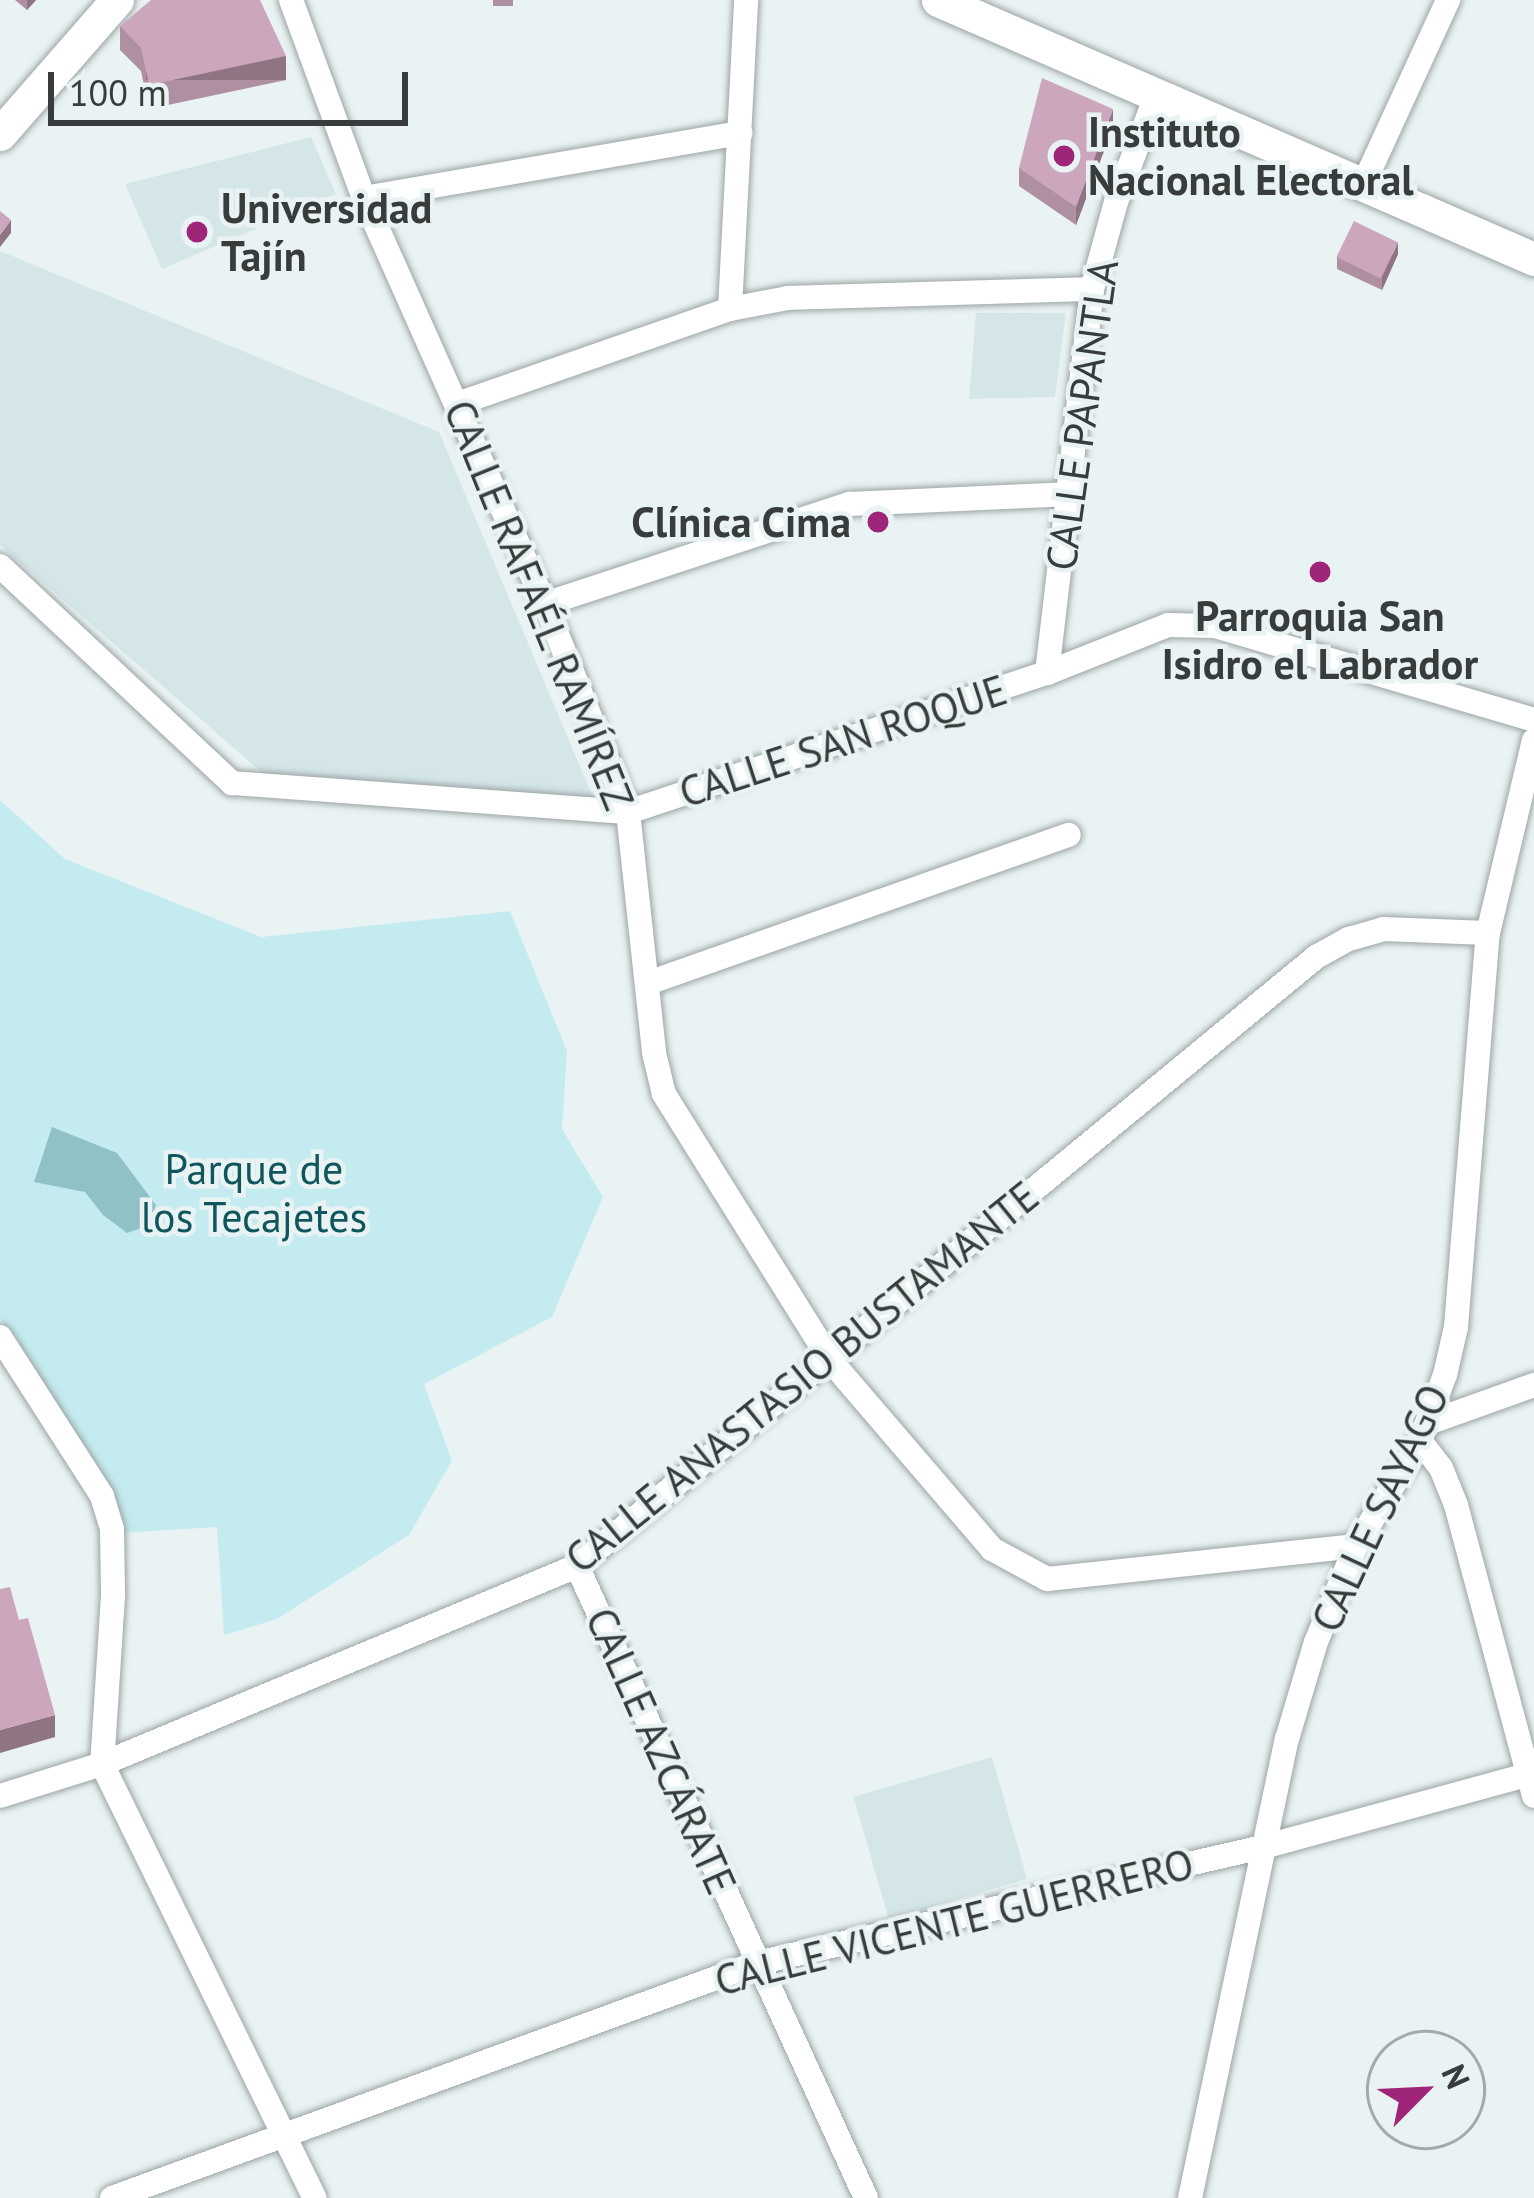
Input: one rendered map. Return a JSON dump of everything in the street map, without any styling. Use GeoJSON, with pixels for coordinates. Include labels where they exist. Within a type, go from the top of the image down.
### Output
{"type":"FeatureCollection","features":[{"type":"Feature","properties":{"kind":"main road"},"geometry":{"type":"LineString","coordinates":[[0,134],[117,0]]}},
{"type":"Feature","properties":{"kind":"main road"},"geometry":{"type":"LineString","coordinates":[[938,0],[1534,259]]}},
{"type":"Feature","properties":{"kind":"street","name":"CALLE RAFAÉL RAMÍREZ"},"geometry":{"type":"LineString","coordinates":[[291,0],[364,198],[545,604],[628,812],[664,1094],[830,1360],[992,1549],[1047,1579],[1356,1546]]}},
{"type":"Feature","properties":{"kind":"street"},"geometry":{"type":"LineString","coordinates":[[730,309],[746,0]]}},
{"type":"Feature","properties":{"kind":"street"},"geometry":{"type":"LineString","coordinates":[[1364,185],[1448,0]]}},
{"type":"Feature","properties":{"kind":"street","name":"CALLE PAPANTLA"},"geometry":{"type":"LineString","coordinates":[[1047,673],[1092,289],[1116,202],[1157,93]]}},
{"type":"Feature","properties":{"kind":"street"},"geometry":{"type":"LineString","coordinates":[[364,198],[740,134]]}},
{"type":"Feature","properties":{"kind":"street"},"geometry":{"type":"LineString","coordinates":[[457,404],[730,309],[788,298],[1092,289]]}},
{"type":"Feature","properties":{"kind":"street"},"geometry":{"type":"LineString","coordinates":[[545,604],[850,504],[1070,494]]}},
{"type":"Feature","properties":{"kind":"street","name":"CALLE SAN ROQUE"},"geometry":{"type":"LineString","coordinates":[[0,566],[232,783],[628,812],[1047,673],[1168,625],[1214,626],[1534,720]]}},
{"type":"Feature","properties":{"kind":"street","name":"CALLE SAYAGO"},"geometry":{"type":"LineString","coordinates":[[1190,2198],[1293,1720],[1316,1642],[1356,1546],[1424,1432],[1456,1327],[1488,933],[1534,740]]}},
{"type":"Feature","properties":{"kind":"street"},"geometry":{"type":"LineString","coordinates":[[648,983],[1069,836]]}},
{"type":"Feature","properties":{"kind":"street","name":"CALLE ANASTASIO BUSTAMANTE"},"geometry":{"type":"LineString","coordinates":[[0,1796],[102,1764],[577,1566],[1316,957],[1349,939],[1383,929],[1488,933]]}},
{"type":"Feature","properties":{"kind":"street"},"geometry":{"type":"LineString","coordinates":[[0,1337],[102,1496],[112,1529],[113,1596],[102,1764],[314,2198]]}},
{"type":"Feature","properties":{"kind":"street"},"geometry":{"type":"LineString","coordinates":[[1532,1781],[1456,1505],[1424,1432],[1534,1384]]}},
{"type":"Feature","properties":{"kind":"street","name":"CALLE AZCÁRATE"},"geometry":{"type":"LineString","coordinates":[[577,1566],[866,2198]]}},
{"type":"Feature","properties":{"kind":"street","name":"CALLE VICENTE GUERRERO"},"geometry":{"type":"LineString","coordinates":[[112,2198],[757,1963],[1532,1781]]}},
{"type":"Feature","properties":{"kind":"shaded area","name":"Universidad Tajín"},"geometry":{"type":"Polygon","coordinates":[[[311,137],[336,194],[162,269],[125,184],[311,137]]]}},
{"type":"Feature","properties":{"kind":"shaded area"},"geometry":{"type":"Polygon","coordinates":[[[0,251],[439,432],[595,802],[273,782],[0,545],[0,251]]]}},
{"type":"Feature","properties":{"kind":"shaded area"},"geometry":{"type":"Polygon","coordinates":[[[976,313],[1066,313],[1055,397],[969,399],[976,313]]]}},
{"type":"Feature","properties":{"kind":"shaded area"},"geometry":{"type":"Polygon","coordinates":[[[52,1127],[117,1153],[156,1205],[148,1226],[127,1233],[103,1215],[85,1192],[34,1182],[52,1127]]]}},
{"type":"Feature","properties":{"kind":"shaded area"},"geometry":{"type":"Polygon","coordinates":[[[992,1757],[1027,1879],[889,1919],[854,1797],[992,1757]]]}},
{"type":"Feature","properties":{"kind":"green space","name":"Parque de los Tecajetes"},"geometry":{"type":"Polygon","coordinates":[[[0,800],[65,859],[261,937],[510,911],[567,1051],[562,1129],[603,1197],[552,1317],[424,1384],[452,1461],[409,1535],[277,1619],[224,1635],[217,1527],[120,1533],[112,1490],[0,1318],[0,800]]]}},
{"type":"Feature","properties":{"kind":"building"},"geometry":{"type":"Polygon","coordinates":[[[151,0],[260,0],[286,56],[149,85],[141,48],[120,26],[151,0]]]}},
{"type":"Feature","properties":{"kind":"building","name":"Instituto Nacional Electoral"},"geometry":{"type":"Polygon","coordinates":[[[1042,78],[1113,109],[1076,207],[1019,168],[1042,78]]]}},
{"type":"Feature","properties":{"kind":"building"},"geometry":{"type":"Polygon","coordinates":[[[0,211],[11,220],[0,235],[0,211]]]}},
{"type":"Feature","properties":{"kind":"building"},"geometry":{"type":"Polygon","coordinates":[[[1354,221],[1398,242],[1381,278],[1336,257],[1354,221]]]}},
{"type":"Feature","properties":{"kind":"building"},"geometry":{"type":"Polygon","coordinates":[[[10,1587],[19,1620],[28,1618],[55,1715],[0,1730],[0,1589],[10,1587]]]}},
{"type":"Feature","properties":{"kind":"place","name":"Instituto Nacional Electoral"},"geometry":{"type":"Point","coordinates":[1064,156]}},
{"type":"Feature","properties":{"kind":"place","name":"Universidad Tajín"},"geometry":{"type":"Point","coordinates":[197,232]}},
{"type":"Feature","properties":{"kind":"place","name":"Clínica Cima"},"geometry":{"type":"Point","coordinates":[878,522]}},
{"type":"Feature","properties":{"kind":"place","name":"Parroquia San Isidro el Labrador"},"geometry":{"type":"Point","coordinates":[1320,572]}}]}
